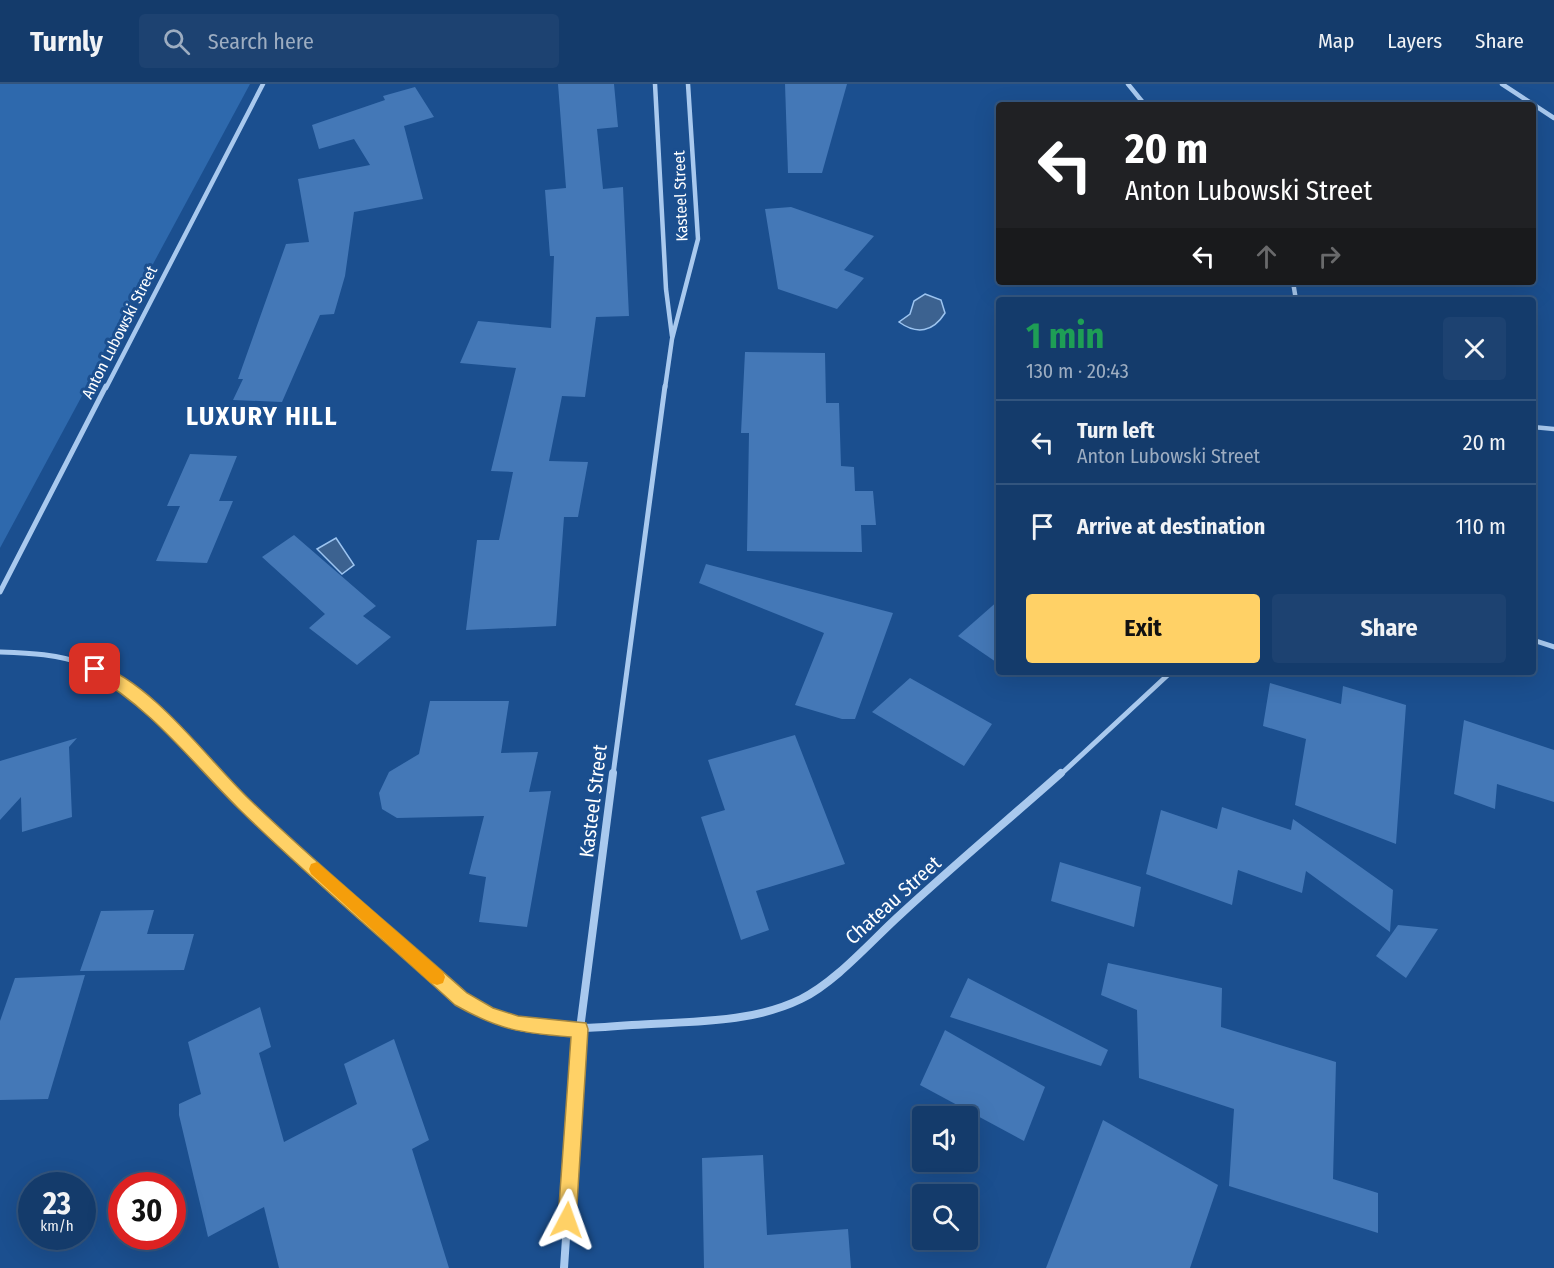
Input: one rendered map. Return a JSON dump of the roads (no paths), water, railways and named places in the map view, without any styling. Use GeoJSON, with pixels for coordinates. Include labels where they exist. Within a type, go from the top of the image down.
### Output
{"type":"FeatureCollection","features":[{"type":"Feature","properties":{"kind":"street","name":"Anton Lubowski Street"},"geometry":{"type":"LineString","coordinates":[[0,592],[263,84]]}},
{"type":"Feature","properties":{"kind":"street","name":"Kasteel Street"},"geometry":{"type":"LineString","coordinates":[[655,84],[666,289],[672,339]]}},
{"type":"Feature","properties":{"kind":"street","name":"Kasteel Street"},"geometry":{"type":"LineString","coordinates":[[564,1268],[580,1029],[672,339],[698,239],[688,84]]}},
{"type":"Feature","properties":{"kind":"street"},"geometry":{"type":"LineString","coordinates":[[1128,84],[1143,102]]}},
{"type":"Feature","properties":{"kind":"street"},"geometry":{"type":"LineString","coordinates":[[1502,84],[1530,102]]}},
{"type":"Feature","properties":{"kind":"street"},"geometry":{"type":"LineString","coordinates":[[1536,106],[1554,118]]}},
{"type":"Feature","properties":{"kind":"street"},"geometry":{"type":"LineString","coordinates":[[1536,641],[1554,647]]}},
{"type":"Feature","properties":{"kind":"street"},"geometry":{"type":"LineString","coordinates":[[0,652],[62,658],[95,669],[127,687],[156,712],[244,804],[461,999],[489,1015],[518,1024],[580,1029]]}},
{"type":"Feature","properties":{"kind":"street","name":"Chateau Street"},"geometry":{"type":"LineString","coordinates":[[580,1029],[748,1017],[802,999],[832,977],[930,887],[1077,760],[1168,675]]}},
{"type":"Feature","properties":{"kind":"lane"},"geometry":{"type":"LineString","coordinates":[[1536,427],[1554,429]]}},
{"type":"Feature","properties":{"kind":"district","name":"LUXURY HILL"},"geometry":{"type":"Point","coordinates":[262,416]}}]}
